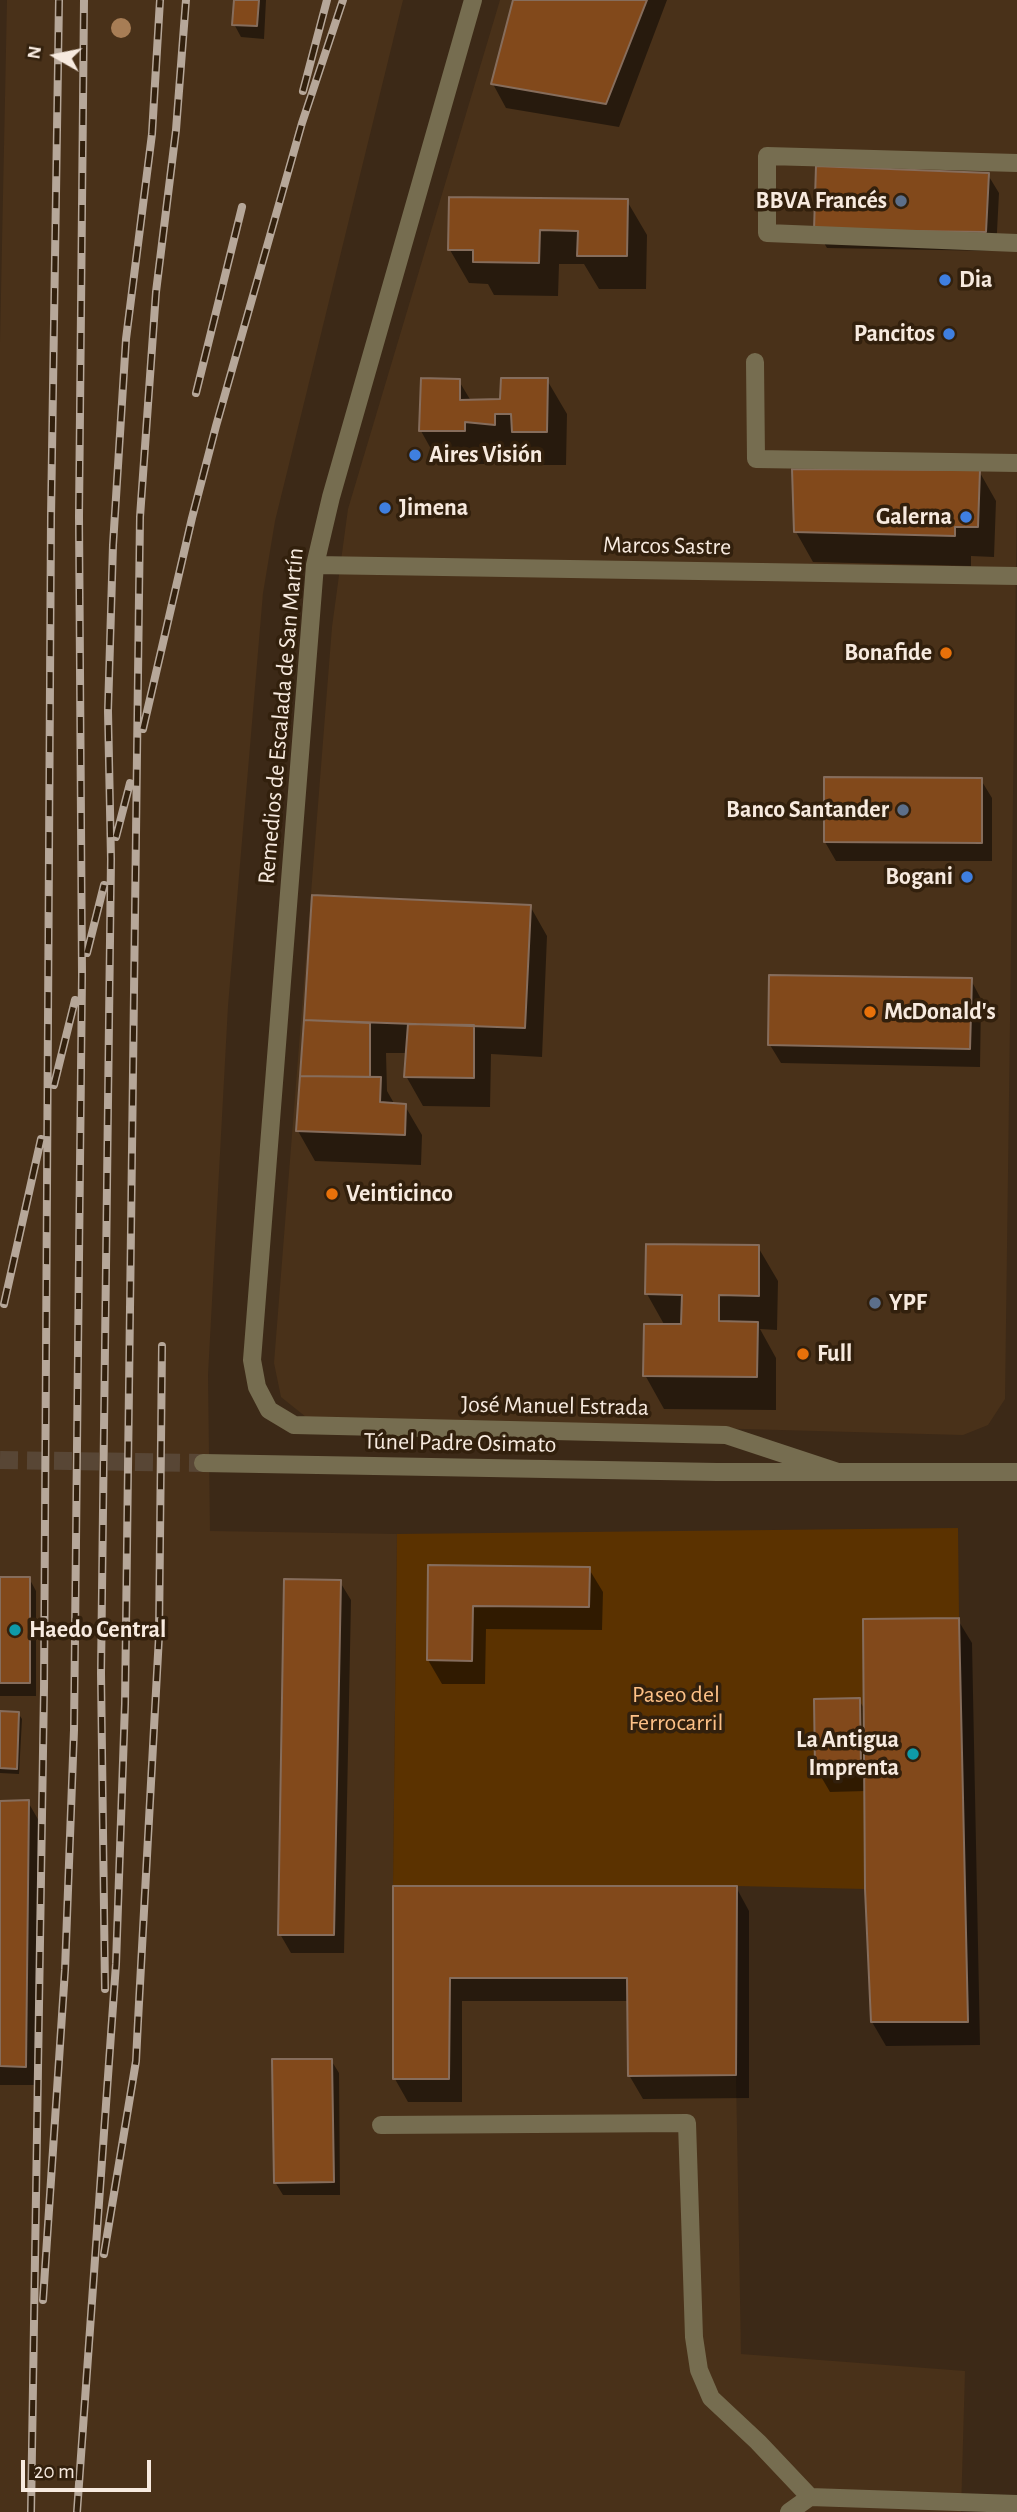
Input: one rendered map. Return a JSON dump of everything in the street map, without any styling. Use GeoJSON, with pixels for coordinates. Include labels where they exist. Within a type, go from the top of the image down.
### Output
{"type":"FeatureCollection","features":[{"type":"Feature","properties":{"kind":"street","name":"Remedios de Escalada de San Martín"},"geometry":{"type":"LineString","coordinates":[[269,1410],[257,1387],[252,1360],[315,565],[331,497],[473,0]]}},
{"type":"Feature","properties":{"kind":"street"},"geometry":{"type":"LineString","coordinates":[[1017,163],[767,156],[767,233],[1017,243]]}},
{"type":"Feature","properties":{"kind":"street"},"geometry":{"type":"LineString","coordinates":[[755,362],[756,459],[1017,463]]}},
{"type":"Feature","properties":{"kind":"street","name":"Marcos Sastre"},"geometry":{"type":"LineString","coordinates":[[315,565],[1017,576]]}},
{"type":"Feature","properties":{"kind":"street","name":"José Manuel Estrada"},"geometry":{"type":"LineString","coordinates":[[269,1410],[294,1424],[726,1435],[838,1472]]}},
{"type":"Feature","properties":{"kind":"street","name":"Túnel Padre Osimato"},"geometry":{"type":"LineString","coordinates":[[203,1463],[717,1472]]}},
{"type":"Feature","properties":{"kind":"street","name":"José Manuel Estrada"},"geometry":{"type":"LineString","coordinates":[[717,1472],[1017,1472]]}},
{"type":"Feature","properties":{"kind":"street"},"geometry":{"type":"LineString","coordinates":[[381,2125],[687,2123],[694,2337],[699,2370],[711,2398],[758,2442],[810,2497]]}},
{"type":"Feature","properties":{"kind":"street"},"geometry":{"type":"LineString","coordinates":[[789,2512],[810,2497],[1017,2504]]}},
{"type":"Feature","properties":{"kind":"shaded area"},"geometry":{"type":"Polygon","coordinates":[[[7,0],[403,0],[275,521],[263,593],[228,1006],[208,1375],[210,1531],[397,1534],[393,1886],[737,1886],[736,2075],[741,2354],[965,2371],[961,2512],[0,2512],[0,342],[7,0]]]}},
{"type":"Feature","properties":{"kind":"shaded area"},"geometry":{"type":"Polygon","coordinates":[[[500,0],[1017,0],[1017,492],[1005,1399],[988,1425],[963,1435],[306,1417],[281,1397],[274,1363],[332,627],[348,509],[500,0]]]}},
{"type":"Feature","properties":{"kind":"green space","name":"Paseo del Ferrocarril"},"geometry":{"type":"Polygon","coordinates":[[[958,1528],[959,1618],[863,1619],[865,1889],[737,1886],[393,1886],[397,1534],[958,1528]]]}},
{"type":"Feature","properties":{"kind":"building"},"geometry":{"type":"Polygon","coordinates":[[[234,0],[259,0],[257,26],[232,25],[234,0]]]}},
{"type":"Feature","properties":{"kind":"building"},"geometry":{"type":"Polygon","coordinates":[[[513,0],[647,0],[606,104],[491,84],[513,0]]]}},
{"type":"Feature","properties":{"kind":"building","name":"BBVA Francés"},"geometry":{"type":"Polygon","coordinates":[[[816,166],[989,173],[986,232],[814,230],[816,166]]]}},
{"type":"Feature","properties":{"kind":"building"},"geometry":{"type":"Polygon","coordinates":[[[449,197],[628,199],[627,256],[577,256],[578,231],[540,230],[539,263],[473,262],[473,250],[448,250],[449,197]]]}},
{"type":"Feature","properties":{"kind":"building"},"geometry":{"type":"Polygon","coordinates":[[[421,378],[460,379],[460,400],[500,399],[501,378],[548,378],[547,432],[512,432],[511,414],[495,414],[495,425],[465,422],[465,431],[419,431],[421,378]]]}},
{"type":"Feature","properties":{"kind":"building"},"geometry":{"type":"Polygon","coordinates":[[[792,469],[980,470],[978,527],[955,527],[955,536],[794,532],[792,469]]]}},
{"type":"Feature","properties":{"kind":"building","name":"Banco Santander"},"geometry":{"type":"Polygon","coordinates":[[[824,777],[982,778],[982,843],[824,842],[824,777]]]}},
{"type":"Feature","properties":{"kind":"building"},"geometry":{"type":"Polygon","coordinates":[[[312,895],[531,905],[525,1028],[304,1020],[312,895]]]}},
{"type":"Feature","properties":{"kind":"building","name":"McDonald's"},"geometry":{"type":"Polygon","coordinates":[[[769,975],[972,978],[970,1049],[768,1045],[769,975]]]}},
{"type":"Feature","properties":{"kind":"building"},"geometry":{"type":"Polygon","coordinates":[[[304,1020],[370,1023],[370,1077],[300,1076],[304,1020]]]}},
{"type":"Feature","properties":{"kind":"building"},"geometry":{"type":"Polygon","coordinates":[[[408,1024],[474,1025],[474,1078],[404,1077],[408,1024]]]}},
{"type":"Feature","properties":{"kind":"building"},"geometry":{"type":"Polygon","coordinates":[[[300,1076],[381,1077],[380,1102],[406,1104],[405,1135],[296,1131],[300,1076]]]}},
{"type":"Feature","properties":{"kind":"building"},"geometry":{"type":"Polygon","coordinates":[[[646,1244],[759,1245],[759,1296],[719,1295],[719,1321],[758,1322],[757,1377],[643,1376],[644,1324],[681,1324],[682,1295],[645,1294],[646,1244]]]}},
{"type":"Feature","properties":{"kind":"building"},"geometry":{"type":"Polygon","coordinates":[[[428,1565],[590,1567],[589,1607],[473,1606],[472,1661],[427,1660],[428,1565]]]}},
{"type":"Feature","properties":{"kind":"building","name":"Haedo Central"},"geometry":{"type":"Polygon","coordinates":[[[0,1577],[30,1577],[30,1683],[0,1683],[0,1577]]]}},
{"type":"Feature","properties":{"kind":"building"},"geometry":{"type":"Polygon","coordinates":[[[284,1579],[341,1580],[334,1935],[278,1935],[284,1579]]]}},
{"type":"Feature","properties":{"kind":"building","name":"La Antigua Imprenta"},"geometry":{"type":"Polygon","coordinates":[[[959,1618],[968,2022],[871,2022],[865,1889],[863,1619],[959,1618]]]}},
{"type":"Feature","properties":{"kind":"building"},"geometry":{"type":"Polygon","coordinates":[[[860,1698],[861,1768],[815,1769],[814,1699],[860,1698]]]}},
{"type":"Feature","properties":{"kind":"building"},"geometry":{"type":"Polygon","coordinates":[[[0,1711],[19,1712],[17,1769],[0,1768],[0,1711]]]}},
{"type":"Feature","properties":{"kind":"building"},"geometry":{"type":"Polygon","coordinates":[[[29,1800],[26,2067],[0,2066],[0,1801],[29,1800]]]}},
{"type":"Feature","properties":{"kind":"building"},"geometry":{"type":"Polygon","coordinates":[[[393,1886],[737,1886],[736,2075],[628,2076],[627,1978],[450,1978],[449,2079],[393,2079],[393,1886]]]}},
{"type":"Feature","properties":{"kind":"building"},"geometry":{"type":"Polygon","coordinates":[[[272,2059],[332,2059],[334,2182],[274,2183],[272,2059]]]}},
{"type":"Feature","properties":{"kind":"tunnel"},"geometry":{"type":"LineString","coordinates":[[0,1460],[203,1463]]}},
{"type":"Feature","properties":{"kind":"railway"},"geometry":{"type":"LineString","coordinates":[[31,2512],[44,1688],[51,517],[59,0]]}},
{"type":"Feature","properties":{"kind":"railway"},"geometry":{"type":"LineString","coordinates":[[43,2300],[65,1970],[74,1730],[82,975],[79,516],[84,0]]}},
{"type":"Feature","properties":{"kind":"railway"},"geometry":{"type":"LineString","coordinates":[[105,1989],[101,1673],[111,859],[108,711],[113,545],[126,339],[152,134],[160,0]]}},
{"type":"Feature","properties":{"kind":"railway"},"geometry":{"type":"LineString","coordinates":[[77,2512],[116,1964],[125,1704],[140,517],[156,292],[176,130],[186,0]]}},
{"type":"Feature","properties":{"kind":"railway"},"geometry":{"type":"LineString","coordinates":[[303,91],[327,0]]}},
{"type":"Feature","properties":{"kind":"railway"},"geometry":{"type":"LineString","coordinates":[[143,729],[216,426],[302,123],[343,0]]}},
{"type":"Feature","properties":{"kind":"railway"},"geometry":{"type":"LineString","coordinates":[[196,393],[242,207]]}},
{"type":"Feature","properties":{"kind":"railway"},"geometry":{"type":"LineString","coordinates":[[116,837],[130,783]]}},
{"type":"Feature","properties":{"kind":"railway"},"geometry":{"type":"LineString","coordinates":[[87,953],[104,885]]}},
{"type":"Feature","properties":{"kind":"railway"},"geometry":{"type":"LineString","coordinates":[[54,1085],[75,1000]]}},
{"type":"Feature","properties":{"kind":"railway"},"geometry":{"type":"LineString","coordinates":[[4,1304],[41,1139]]}},
{"type":"Feature","properties":{"kind":"railway"},"geometry":{"type":"LineString","coordinates":[[104,2254],[136,2061],[159,1636],[162,1346]]}},
{"type":"Feature","properties":{"kind":"place","name":"BBVA Francés"},"geometry":{"type":"Point","coordinates":[901,201]}},
{"type":"Feature","properties":{"kind":"place","name":"Dia"},"geometry":{"type":"Point","coordinates":[945,280]}},
{"type":"Feature","properties":{"kind":"place","name":"Pancitos"},"geometry":{"type":"Point","coordinates":[949,334]}},
{"type":"Feature","properties":{"kind":"place","name":"Aires Visión"},"geometry":{"type":"Point","coordinates":[415,455]}},
{"type":"Feature","properties":{"kind":"place","name":"Jimena"},"geometry":{"type":"Point","coordinates":[385,508]}},
{"type":"Feature","properties":{"kind":"place","name":"Galerna"},"geometry":{"type":"Point","coordinates":[966,517]}},
{"type":"Feature","properties":{"kind":"place","name":"Bonafide"},"geometry":{"type":"Point","coordinates":[946,653]}},
{"type":"Feature","properties":{"kind":"place","name":"Banco Santander"},"geometry":{"type":"Point","coordinates":[903,810]}},
{"type":"Feature","properties":{"kind":"place","name":"Bogani"},"geometry":{"type":"Point","coordinates":[967,877]}},
{"type":"Feature","properties":{"kind":"place","name":"McDonald's"},"geometry":{"type":"Point","coordinates":[870,1012]}},
{"type":"Feature","properties":{"kind":"place","name":"Veinticinco"},"geometry":{"type":"Point","coordinates":[332,1194]}},
{"type":"Feature","properties":{"kind":"place","name":"YPF"},"geometry":{"type":"Point","coordinates":[875,1303]}},
{"type":"Feature","properties":{"kind":"place","name":"Full"},"geometry":{"type":"Point","coordinates":[803,1354]}},
{"type":"Feature","properties":{"kind":"place","name":"Haedo Central"},"geometry":{"type":"Point","coordinates":[15,1630]}},
{"type":"Feature","properties":{"kind":"place","name":"La Antigua Imprenta"},"geometry":{"type":"Point","coordinates":[913,1754]}}]}
